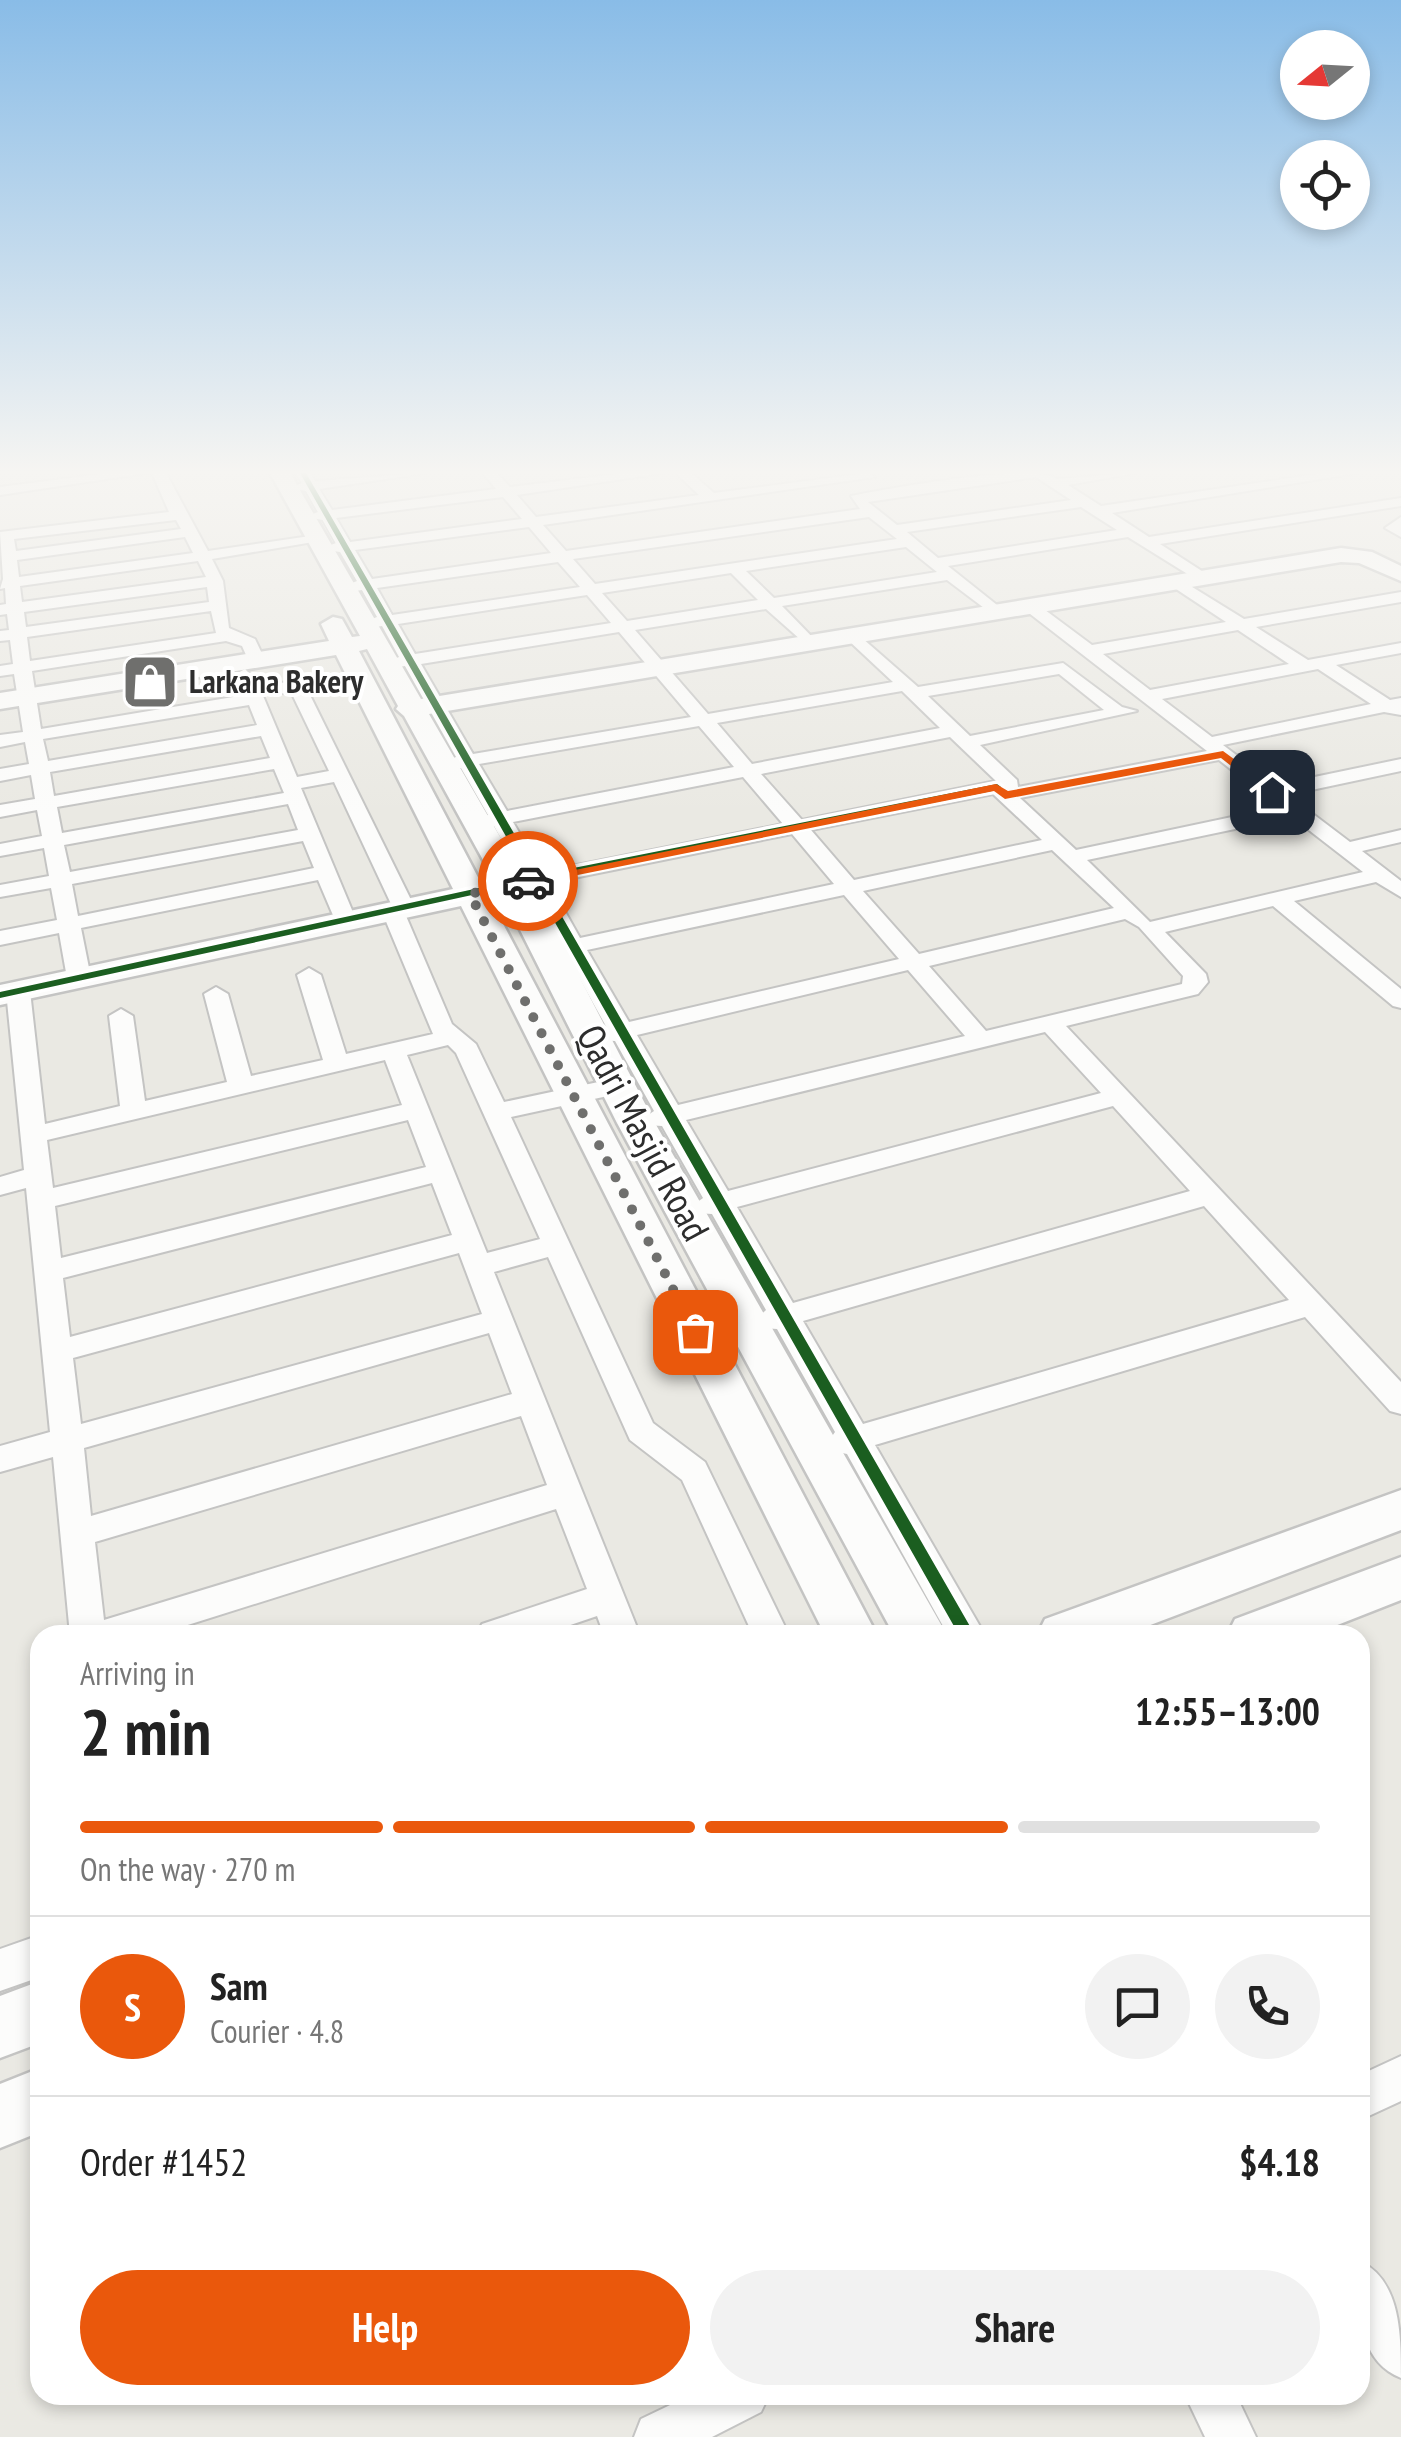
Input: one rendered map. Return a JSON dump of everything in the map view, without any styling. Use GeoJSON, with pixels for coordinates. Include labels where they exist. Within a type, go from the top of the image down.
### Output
{"type":"FeatureCollection","features":[{"type":"Feature","properties":{"kind":"street"},"geometry":{"type":"LineString","coordinates":[[79,978],[22,668],[8,635],[6,609],[172,587]]}},
{"type":"Feature","properties":{"kind":"street"},"geometry":{"type":"LineString","coordinates":[[216,587],[221,628],[227,636]]}},
{"type":"Feature","properties":{"kind":"street","name":"Qadri Masjid Road"},"geometry":{"type":"LineString","coordinates":[[347,587],[377,643],[423,706],[563,948],[607,1035],[617,1086],[653,1119],[685,1212],[916,1625]]}},
{"type":"Feature","properties":{"kind":"street","name":"Qadri Masjid Road"},"geometry":{"type":"LineString","coordinates":[[354,587],[470,894],[846,1625]]}},
{"type":"Feature","properties":{"kind":"street"},"geometry":{"type":"LineString","coordinates":[[587,587],[982,1041]]}},
{"type":"Feature","properties":{"kind":"street"},"geometry":{"type":"LineString","coordinates":[[0,741],[611,587]]}},
{"type":"Feature","properties":{"kind":"street"},"geometry":{"type":"LineString","coordinates":[[753,587],[810,643]]}},
{"type":"Feature","properties":{"kind":"street"},"geometry":{"type":"LineString","coordinates":[[377,643],[623,627],[875,587]]}},
{"type":"Feature","properties":{"kind":"street"},"geometry":{"type":"LineString","coordinates":[[965,587],[996,612]]}},
{"type":"Feature","properties":{"kind":"street"},"geometry":{"type":"LineString","coordinates":[[423,706],[1149,587]]}},
{"type":"Feature","properties":{"kind":"street"},"geometry":{"type":"LineString","coordinates":[[1183,587],[1241,625],[1396,708]]}},
{"type":"Feature","properties":{"kind":"street"},"geometry":{"type":"LineString","coordinates":[[1089,651],[1401,597]]}},
{"type":"Feature","properties":{"kind":"street"},"geometry":{"type":"LineString","coordinates":[[8,635],[220,605]]}},
{"type":"Feature","properties":{"kind":"street"},"geometry":{"type":"LineString","coordinates":[[1031,607],[1401,891]]}},
{"type":"Feature","properties":{"kind":"street"},"geometry":{"type":"LineString","coordinates":[[0,671],[227,636],[247,641],[250,677],[268,730],[346,922]]}},
{"type":"Feature","properties":{"kind":"street"},"geometry":{"type":"LineString","coordinates":[[854,636],[1010,784],[1001,791]]}},
{"type":"Feature","properties":{"kind":"street"},"geometry":{"type":"LineString","coordinates":[[488,821],[747,770],[1118,713],[1153,701],[1401,648]]}},
{"type":"Feature","properties":{"kind":"street"},"geometry":{"type":"LineString","coordinates":[[454,763],[703,720],[1063,668],[1118,713]]}},
{"type":"Feature","properties":{"kind":"street"},"geometry":{"type":"LineString","coordinates":[[0,701],[250,677],[298,689],[340,774],[399,911],[442,1028],[467,1049],[641,1431],[694,1472],[766,1625]]}},
{"type":"Feature","properties":{"kind":"street"},"geometry":{"type":"LineString","coordinates":[[87,1625],[32,1135],[9,993],[796,826],[1001,791],[1396,708]]}},
{"type":"Feature","properties":{"kind":"street"},"geometry":{"type":"LineString","coordinates":[[0,775],[268,730]]}},
{"type":"Feature","properties":{"kind":"street"},"geometry":{"type":"LineString","coordinates":[[0,811],[281,762]]}},
{"type":"Feature","properties":{"kind":"street"},"geometry":{"type":"LineString","coordinates":[[1272,792],[1401,766]]}},
{"type":"Feature","properties":{"kind":"street"},"geometry":{"type":"LineString","coordinates":[[0,850],[292,790],[340,774]]}},
{"type":"Feature","properties":{"kind":"street"},"geometry":{"type":"LineString","coordinates":[[653,1119],[1190,988],[1196,982],[1194,974],[1001,791]]}},
{"type":"Feature","properties":{"kind":"street"},"geometry":{"type":"LineString","coordinates":[[563,948],[848,887],[1295,810]]}},
{"type":"Feature","properties":{"kind":"street"},"geometry":{"type":"LineString","coordinates":[[0,892],[310,834]]}},
{"type":"Feature","properties":{"kind":"street"},"geometry":{"type":"LineString","coordinates":[[1346,849],[1401,836]]}},
{"type":"Feature","properties":{"kind":"street"},"geometry":{"type":"LineString","coordinates":[[0,938],[326,872]]}},
{"type":"Feature","properties":{"kind":"street"},"geometry":{"type":"LineString","coordinates":[[1149,929],[1379,874]]}},
{"type":"Feature","properties":{"kind":"street"},"geometry":{"type":"LineString","coordinates":[[1275,898],[1401,1002]]}},
{"type":"Feature","properties":{"kind":"street"},"geometry":{"type":"LineString","coordinates":[[961,1625],[858,1438],[783,1316],[720,1202],[653,1119],[607,1035],[1130,911]]}},
{"type":"Feature","properties":{"kind":"street"},"geometry":{"type":"LineString","coordinates":[[309,975],[337,1066]]}},
{"type":"Feature","properties":{"kind":"street"},"geometry":{"type":"LineString","coordinates":[[216,994],[242,1089]]}},
{"type":"Feature","properties":{"kind":"street"},"geometry":{"type":"LineString","coordinates":[[121,1016],[134,1113]]}},
{"type":"Feature","properties":{"kind":"street"},"geometry":{"type":"LineString","coordinates":[[1050,1024],[1401,1402]]}},
{"type":"Feature","properties":{"kind":"street"},"geometry":{"type":"LineString","coordinates":[[32,1135],[452,1038]]}},
{"type":"Feature","properties":{"kind":"street"},"geometry":{"type":"LineString","coordinates":[[394,1052],[618,1625]]}},
{"type":"Feature","properties":{"kind":"street"},"geometry":{"type":"LineString","coordinates":[[496,1112],[617,1086]]}},
{"type":"Feature","properties":{"kind":"street"},"geometry":{"type":"LineString","coordinates":[[685,1212],[1118,1097]]}},
{"type":"Feature","properties":{"kind":"street"},"geometry":{"type":"LineString","coordinates":[[0,1186],[38,1188],[416,1110]]}},
{"type":"Feature","properties":{"kind":"street"},"geometry":{"type":"LineString","coordinates":[[47,1272],[440,1172]]}},
{"type":"Feature","properties":{"kind":"street"},"geometry":{"type":"LineString","coordinates":[[749,1326],[1209,1195]]}},
{"type":"Feature","properties":{"kind":"street"},"geometry":{"type":"LineString","coordinates":[[56,1352],[472,1254],[556,1244]]}},
{"type":"Feature","properties":{"kind":"street"},"geometry":{"type":"LineString","coordinates":[[818,1447],[1311,1304]]}},
{"type":"Feature","properties":{"kind":"street"},"geometry":{"type":"LineString","coordinates":[[0,1459],[498,1320]]}},
{"type":"Feature","properties":{"kind":"street"},"geometry":{"type":"LineString","coordinates":[[76,1534],[530,1401]]}},
{"type":"Feature","properties":{"kind":"street"},"geometry":{"type":"LineString","coordinates":[[138,1625],[566,1493]]}},
{"type":"Feature","properties":{"kind":"street"},"geometry":{"type":"LineString","coordinates":[[1090,1625],[1401,1510]]}},
{"type":"Feature","properties":{"kind":"street"},"geometry":{"type":"LineString","coordinates":[[1279,1625],[1401,1578]]}},
{"type":"Feature","properties":{"kind":"street"},"geometry":{"type":"LineString","coordinates":[[525,1625],[607,1598]]}},
{"type":"Feature","properties":{"kind":"street"},"geometry":{"type":"LineString","coordinates":[[0,1970],[30,1960]]}},
{"type":"Feature","properties":{"kind":"street"},"geometry":{"type":"LineString","coordinates":[[0,2026],[30,2016]]}},
{"type":"Feature","properties":{"kind":"street"},"geometry":{"type":"LineString","coordinates":[[1370,2093],[1401,2078]]}},
{"type":"Feature","properties":{"kind":"street"},"geometry":{"type":"LineString","coordinates":[[0,2116],[30,2104]]}},
{"type":"Feature","properties":{"kind":"street"},"geometry":{"type":"LineString","coordinates":[[1370,2303],[1401,2354]]}},
{"type":"Feature","properties":{"kind":"street"},"geometry":{"type":"LineString","coordinates":[[661,2436],[724,2405]]}},
{"type":"Feature","properties":{"kind":"street"},"geometry":{"type":"LineString","coordinates":[[1215,2405],[1231,2437]]}},
{"type":"Feature","properties":{"kind":"cycle path"},"geometry":{"type":"LineString","coordinates":[[368,587],[961,1625]]}},
{"type":"Feature","properties":{"kind":"cycle path"},"geometry":{"type":"LineString","coordinates":[[0,995],[557,874],[997,787]]}},
{"type":"Feature","properties":{"kind":"way so far"},"geometry":{"type":"LineString","coordinates":[[528,881],[470,894],[695,1332]]}},
{"type":"Feature","properties":{"kind":"place","name":"Larkana Bakery"},"geometry":{"type":"Point","coordinates":[150,682]}},
{"type":"Feature","properties":{"kind":"route"},"geometry":{"type":"LineString","coordinates":[[528,881],[996,787],[1005,795],[1223,754],[1272,792]]}}]}
